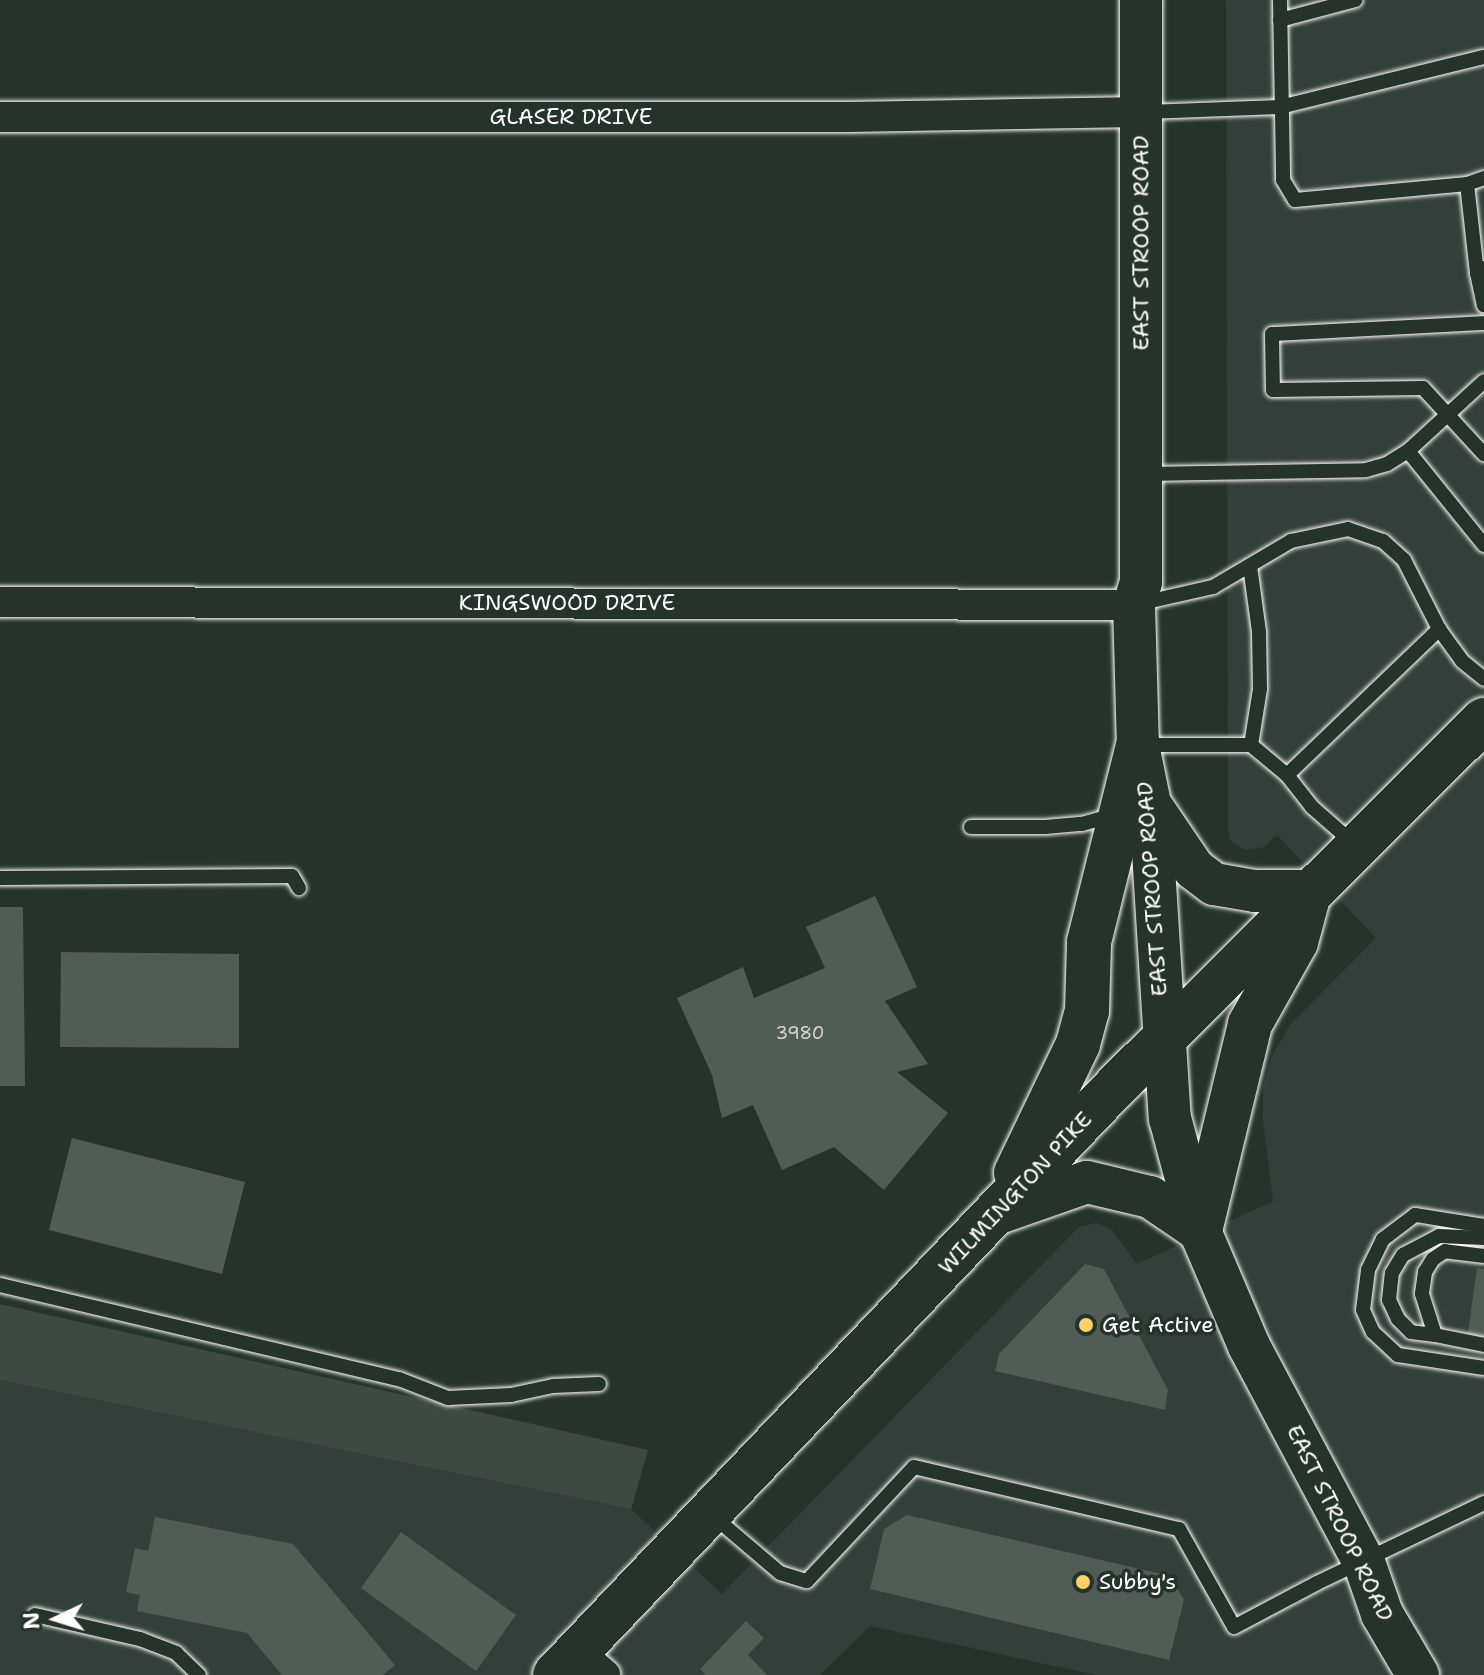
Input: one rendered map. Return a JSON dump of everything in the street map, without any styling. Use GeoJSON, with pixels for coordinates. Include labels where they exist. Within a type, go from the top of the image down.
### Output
{"type":"FeatureCollection","features":[{"type":"Feature","properties":{"kind":"main road","name":"EAST STROOP ROAD"},"geometry":{"type":"LineString","coordinates":[[1138,745],[1134,605],[1141,582],[1141,0]]}},
{"type":"Feature","properties":{"kind":"main road","name":"WILMINGTON PIKE"},"geometry":{"type":"LineString","coordinates":[[580,1667],[711,1514],[1163,1038],[1355,844],[1484,720]]}},
{"type":"Feature","properties":{"kind":"main road"},"geometry":{"type":"LineString","coordinates":[[996,1214],[1078,1044],[1087,1011],[1089,942],[1136,808],[1138,745]]}},
{"type":"Feature","properties":{"kind":"main road","name":"EAST STROOP ROAD"},"geometry":{"type":"LineString","coordinates":[[1136,808],[1170,1118],[1200,1231],[1249,1346],[1364,1562],[1382,1614],[1418,1675]]}},
{"type":"Feature","properties":{"kind":"main road"},"geometry":{"type":"LineString","coordinates":[[996,1214],[1087,1182],[1150,1197],[1200,1231],[1250,1024],[1296,942],[1309,891],[1255,891],[1214,884],[1194,869],[1136,808]]}},
{"type":"Feature","properties":{"kind":"street","name":"GLASER DRIVE"},"geometry":{"type":"LineString","coordinates":[[0,117],[849,117],[1141,112]]}},
{"type":"Feature","properties":{"kind":"street","name":"KINGSWOOD DRIVE"},"geometry":{"type":"LineString","coordinates":[[0,602],[1134,605]]}},
{"type":"Feature","properties":{"kind":"lane"},"geometry":{"type":"LineString","coordinates":[[1280,0],[1283,180],[1295,200],[1467,184],[1484,178]]}},
{"type":"Feature","properties":{"kind":"lane"},"geometry":{"type":"LineString","coordinates":[[1280,20],[1355,0]]}},
{"type":"Feature","properties":{"kind":"lane"},"geometry":{"type":"LineString","coordinates":[[1141,112],[1280,107],[1484,57]]}},
{"type":"Feature","properties":{"kind":"lane"},"geometry":{"type":"LineString","coordinates":[[1467,184],[1484,305]]}},
{"type":"Feature","properties":{"kind":"lane"},"geometry":{"type":"LineString","coordinates":[[1484,323],[1272,334],[1273,390],[1423,388],[1484,454]]}},
{"type":"Feature","properties":{"kind":"lane"},"geometry":{"type":"LineString","coordinates":[[1141,474],[1366,470],[1387,464],[1408,451],[1484,381]]}},
{"type":"Feature","properties":{"kind":"lane"},"geometry":{"type":"LineString","coordinates":[[1408,451],[1484,545]]}},
{"type":"Feature","properties":{"kind":"lane"},"geometry":{"type":"LineString","coordinates":[[1134,605],[1213,587],[1291,541],[1348,529],[1383,541],[1404,560],[1439,629],[1462,661],[1484,679]]}},
{"type":"Feature","properties":{"kind":"lane"},"geometry":{"type":"LineString","coordinates":[[1250,566],[1259,632],[1260,689],[1251,745]]}},
{"type":"Feature","properties":{"kind":"lane"},"geometry":{"type":"LineString","coordinates":[[1287,775],[1439,629]]}},
{"type":"Feature","properties":{"kind":"lane"},"geometry":{"type":"LineString","coordinates":[[1138,745],[1251,745],[1287,775],[1312,807],[1355,844]]}},
{"type":"Feature","properties":{"kind":"lane"},"geometry":{"type":"LineString","coordinates":[[971,827],[1082,824],[1136,808]]}},
{"type":"Feature","properties":{"kind":"lane"},"geometry":{"type":"LineString","coordinates":[[0,878],[292,876],[299,888]]}},
{"type":"Feature","properties":{"kind":"lane"},"geometry":{"type":"LineString","coordinates":[[1484,1226],[1415,1215],[1383,1239],[1368,1270],[1363,1310],[1373,1332],[1398,1355],[1484,1368]]}},
{"type":"Feature","properties":{"kind":"lane"},"geometry":{"type":"LineString","coordinates":[[1484,1238],[1439,1236],[1403,1255],[1392,1273],[1389,1300],[1398,1319],[1411,1332],[1484,1345]]}},
{"type":"Feature","properties":{"kind":"lane"},"geometry":{"type":"LineString","coordinates":[[1435,1335],[1422,1294],[1425,1272],[1433,1259],[1445,1251],[1484,1256]]}},
{"type":"Feature","properties":{"kind":"lane"},"geometry":{"type":"LineString","coordinates":[[0,1285],[399,1379],[448,1398],[511,1395],[553,1386],[599,1384]]}},
{"type":"Feature","properties":{"kind":"lane"},"geometry":{"type":"LineString","coordinates":[[711,1514],[780,1573],[807,1581],[914,1467],[1179,1529],[1234,1627],[1484,1503]]}},
{"type":"Feature","properties":{"kind":"lane"},"geometry":{"type":"LineString","coordinates":[[35,1615],[140,1639],[176,1653],[199,1675]]}},
{"type":"Feature","properties":{"kind":"shaded area"},"geometry":{"type":"Polygon","coordinates":[[[1226,0],[1484,0],[1484,1675],[1096,1675],[870,1626],[820,1675],[0,1675],[0,1380],[631,1509],[722,1594],[1079,1227],[1097,1223],[1112,1230],[1137,1264],[1273,1201],[1263,1121],[1263,1087],[1272,1056],[1289,1026],[1376,938],[1277,835],[1264,847],[1246,850],[1231,842],[1228,830],[1226,0]]]}},
{"type":"Feature","properties":{"kind":"shaded area"},"geometry":{"type":"Polygon","coordinates":[[[0,1304],[648,1450],[631,1509],[0,1380],[0,1304]]]}},
{"type":"Feature","properties":{"kind":"building"},"geometry":{"type":"Polygon","coordinates":[[[875,896],[917,987],[885,1001],[928,1064],[897,1072],[948,1113],[884,1190],[834,1147],[782,1170],[753,1105],[722,1118],[712,1075],[677,998],[743,967],[754,998],[825,968],[806,927],[875,896]]]}},
{"type":"Feature","properties":{"kind":"building"},"geometry":{"type":"Polygon","coordinates":[[[0,907],[23,907],[25,1086],[0,1086],[0,907]]]}},
{"type":"Feature","properties":{"kind":"building"},"geometry":{"type":"Polygon","coordinates":[[[61,952],[239,954],[239,1048],[60,1047],[61,952]]]}},
{"type":"Feature","properties":{"kind":"building"},"geometry":{"type":"Polygon","coordinates":[[[72,1138],[245,1182],[222,1274],[49,1230],[72,1138]]]}},
{"type":"Feature","properties":{"kind":"building"},"geometry":{"type":"Polygon","coordinates":[[[1085,1264],[1104,1269],[1168,1390],[1165,1410],[995,1371],[999,1354],[1085,1264]]]}},
{"type":"Feature","properties":{"kind":"building"},"geometry":{"type":"Polygon","coordinates":[[[1477,1268],[1484,1269],[1484,1341],[1467,1339],[1477,1268]]]}},
{"type":"Feature","properties":{"kind":"building"},"geometry":{"type":"Polygon","coordinates":[[[907,1515],[1170,1576],[1184,1600],[1169,1660],[870,1589],[884,1529],[907,1515]]]}},
{"type":"Feature","properties":{"kind":"building"},"geometry":{"type":"Polygon","coordinates":[[[155,1517],[293,1544],[395,1665],[383,1675],[282,1675],[247,1633],[137,1611],[140,1595],[126,1592],[135,1548],[148,1551],[155,1517]]]}},
{"type":"Feature","properties":{"kind":"building"},"geometry":{"type":"Polygon","coordinates":[[[401,1532],[516,1615],[476,1671],[361,1588],[401,1532]]]}},
{"type":"Feature","properties":{"kind":"building"},"geometry":{"type":"Polygon","coordinates":[[[746,1621],[764,1638],[748,1655],[767,1675],[706,1675],[700,1669],[746,1621]]]}},
{"type":"Feature","properties":{"kind":"place","name":"Get Active"},"geometry":{"type":"Point","coordinates":[1086,1325]}},
{"type":"Feature","properties":{"kind":"place","name":"Subby's"},"geometry":{"type":"Point","coordinates":[1083,1582]}}]}
